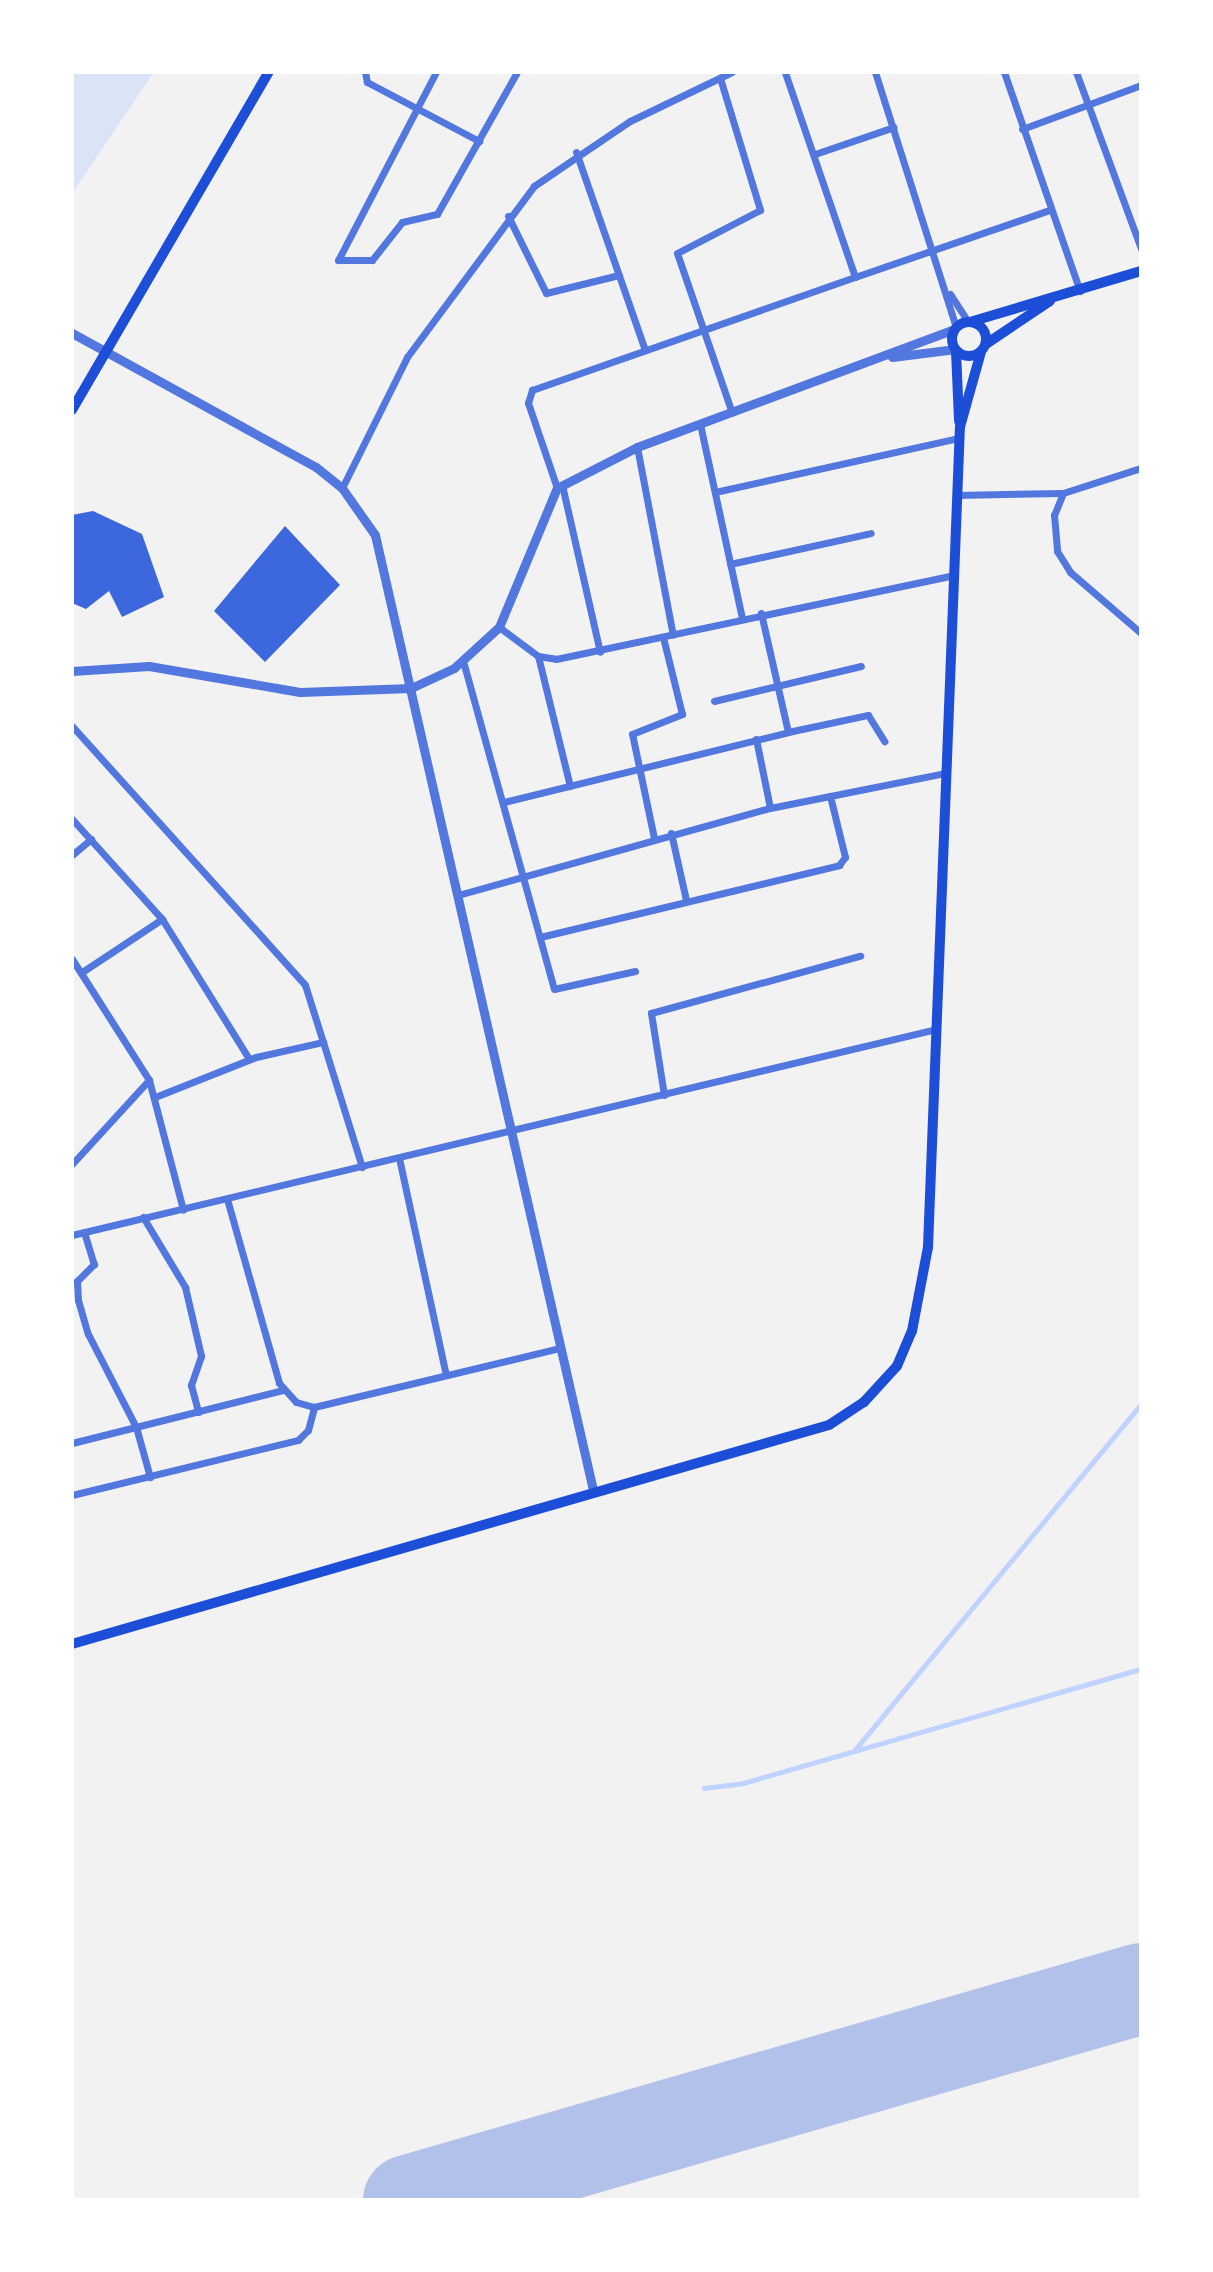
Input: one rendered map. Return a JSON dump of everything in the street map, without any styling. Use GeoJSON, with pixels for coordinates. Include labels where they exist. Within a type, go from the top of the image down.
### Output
{"type":"FeatureCollection","features":[{"type":"Feature","properties":{"kind":"main road"},"geometry":{"type":"LineString","coordinates":[[72,410],[269,72]]}},
{"type":"Feature","properties":{"kind":"main road"},"geometry":{"type":"LineString","coordinates":[[960,433],[953,393],[955,328],[1141,271]]}},
{"type":"Feature","properties":{"kind":"main road"},"geometry":{"type":"LineString","coordinates":[[956,350],[967,357],[1051,300]]}},
{"type":"Feature","properties":{"kind":"main road"},"geometry":{"type":"LineString","coordinates":[[72,1644],[593,1490],[828,1425],[864,1402],[897,1366],[912,1331],[928,1247],[956,495],[960,433],[984,348],[983,329],[969,322]]}},
{"type":"Feature","properties":{"kind":"street"},"geometry":{"type":"LineString","coordinates":[[365,72],[367,82],[478,141]]}},
{"type":"Feature","properties":{"kind":"street"},"geometry":{"type":"LineString","coordinates":[[436,72],[338,260],[372,260],[402,222],[433,218],[517,72]]}},
{"type":"Feature","properties":{"kind":"street"},"geometry":{"type":"LineString","coordinates":[[342,488],[407,356],[508,216],[576,152],[732,72]]}},
{"type":"Feature","properties":{"kind":"street"},"geometry":{"type":"LineString","coordinates":[[785,72],[855,277]]}},
{"type":"Feature","properties":{"kind":"street"},"geometry":{"type":"LineString","coordinates":[[72,671],[149,666],[300,692],[411,688],[463,661],[499,627],[559,486],[638,447],[890,357],[955,328],[948,290],[875,72]]}},
{"type":"Feature","properties":{"kind":"street"},"geometry":{"type":"LineString","coordinates":[[1004,72],[1080,291]]}},
{"type":"Feature","properties":{"kind":"street"},"geometry":{"type":"LineString","coordinates":[[1076,72],[1141,249]]}},
{"type":"Feature","properties":{"kind":"street"},"geometry":{"type":"LineString","coordinates":[[720,78],[760,211],[678,249],[702,329],[732,413]]}},
{"type":"Feature","properties":{"kind":"street"},"geometry":{"type":"LineString","coordinates":[[1022,130],[1141,85]]}},
{"type":"Feature","properties":{"kind":"street"},"geometry":{"type":"LineString","coordinates":[[815,154],[894,127]]}},
{"type":"Feature","properties":{"kind":"street"},"geometry":{"type":"LineString","coordinates":[[576,152],[645,350]]}},
{"type":"Feature","properties":{"kind":"street"},"geometry":{"type":"LineString","coordinates":[[600,652],[559,486],[529,394],[702,329],[1050,210]]}},
{"type":"Feature","properties":{"kind":"street"},"geometry":{"type":"LineString","coordinates":[[508,216],[546,293],[619,275]]}},
{"type":"Feature","properties":{"kind":"street"},"geometry":{"type":"LineString","coordinates":[[948,290],[969,322]]}},
{"type":"Feature","properties":{"kind":"street"},"geometry":{"type":"LineString","coordinates":[[72,333],[289,452],[342,488],[375,535],[593,1490]]}},
{"type":"Feature","properties":{"kind":"street"},"geometry":{"type":"LineString","coordinates":[[890,357],[956,350]]}},
{"type":"Feature","properties":{"kind":"street"},"geometry":{"type":"LineString","coordinates":[[700,424],[742,618]]}},
{"type":"Feature","properties":{"kind":"street"},"geometry":{"type":"LineString","coordinates":[[715,492],[960,433]]}},
{"type":"Feature","properties":{"kind":"street"},"geometry":{"type":"LineString","coordinates":[[638,447],[673,635]]}},
{"type":"Feature","properties":{"kind":"street"},"geometry":{"type":"LineString","coordinates":[[956,495],[1063,493],[1141,468]]}},
{"type":"Feature","properties":{"kind":"street"},"geometry":{"type":"LineString","coordinates":[[1063,493],[1054,515],[1056,551],[1070,572],[1141,633]]}},
{"type":"Feature","properties":{"kind":"street"},"geometry":{"type":"LineString","coordinates":[[730,564],[871,533]]}},
{"type":"Feature","properties":{"kind":"street"},"geometry":{"type":"LineString","coordinates":[[538,656],[600,652],[761,613],[953,575]]}},
{"type":"Feature","properties":{"kind":"street"},"geometry":{"type":"LineString","coordinates":[[761,613],[788,732]]}},
{"type":"Feature","properties":{"kind":"street"},"geometry":{"type":"LineString","coordinates":[[499,627],[538,656],[570,786]]}},
{"type":"Feature","properties":{"kind":"street"},"geometry":{"type":"LineString","coordinates":[[654,838],[632,731],[682,714],[663,637]]}},
{"type":"Feature","properties":{"kind":"street"},"geometry":{"type":"LineString","coordinates":[[463,661],[525,874],[540,937],[558,991],[635,971]]}},
{"type":"Feature","properties":{"kind":"street"},"geometry":{"type":"LineString","coordinates":[[714,701],[861,666]]}},
{"type":"Feature","properties":{"kind":"street"},"geometry":{"type":"LineString","coordinates":[[504,802],[639,770],[756,738],[868,715],[884,741]]}},
{"type":"Feature","properties":{"kind":"street"},"geometry":{"type":"LineString","coordinates":[[72,726],[304,985],[362,1167]]}},
{"type":"Feature","properties":{"kind":"street"},"geometry":{"type":"LineString","coordinates":[[756,738],[770,808]]}},
{"type":"Feature","properties":{"kind":"street"},"geometry":{"type":"LineString","coordinates":[[458,895],[671,833],[770,808],[945,773]]}},
{"type":"Feature","properties":{"kind":"street"},"geometry":{"type":"LineString","coordinates":[[540,937],[842,863],[830,796]]}},
{"type":"Feature","properties":{"kind":"street"},"geometry":{"type":"LineString","coordinates":[[72,820],[162,919],[249,1059]]}},
{"type":"Feature","properties":{"kind":"street"},"geometry":{"type":"LineString","coordinates":[[671,833],[686,900]]}},
{"type":"Feature","properties":{"kind":"street"},"geometry":{"type":"LineString","coordinates":[[72,855],[90,839]]}},
{"type":"Feature","properties":{"kind":"street"},"geometry":{"type":"LineString","coordinates":[[82,972],[162,919]]}},
{"type":"Feature","properties":{"kind":"street"},"geometry":{"type":"LineString","coordinates":[[664,1095],[651,1013],[860,956]]}},
{"type":"Feature","properties":{"kind":"street"},"geometry":{"type":"LineString","coordinates":[[72,959],[149,1080],[183,1209]]}},
{"type":"Feature","properties":{"kind":"street"},"geometry":{"type":"LineString","coordinates":[[72,1235],[936,1029]]}},
{"type":"Feature","properties":{"kind":"street"},"geometry":{"type":"LineString","coordinates":[[155,1097],[249,1059],[323,1042]]}},
{"type":"Feature","properties":{"kind":"street"},"geometry":{"type":"LineString","coordinates":[[72,1164],[149,1080]]}},
{"type":"Feature","properties":{"kind":"street"},"geometry":{"type":"LineString","coordinates":[[399,1158],[446,1376]]}},
{"type":"Feature","properties":{"kind":"street"},"geometry":{"type":"LineString","coordinates":[[227,1199],[283,1390]]}},
{"type":"Feature","properties":{"kind":"street"},"geometry":{"type":"LineString","coordinates":[[143,1217],[184,1287],[201,1356],[191,1385],[198,1412]]}},
{"type":"Feature","properties":{"kind":"street"},"geometry":{"type":"LineString","coordinates":[[84,1232],[94,1264],[77,1281],[78,1300],[88,1334],[136,1427],[150,1477]]}},
{"type":"Feature","properties":{"kind":"street"},"geometry":{"type":"LineString","coordinates":[[72,1443],[283,1390],[314,1407],[559,1348]]}},
{"type":"Feature","properties":{"kind":"street"},"geometry":{"type":"LineString","coordinates":[[72,1495],[298,1440],[308,1430],[314,1407]]}},
{"type":"Feature","properties":{"kind":"shaded area"},"geometry":{"type":"Polygon","coordinates":[[[72,72],[154,72],[72,194],[72,72]]]}},
{"type":"Feature","properties":{"kind":"building"},"geometry":{"type":"Polygon","coordinates":[[[93,511],[142,534],[164,597],[122,617],[109,591],[86,609],[72,603],[72,515],[93,511]]]}},
{"type":"Feature","properties":{"kind":"building"},"geometry":{"type":"Polygon","coordinates":[[[285,526],[340,585],[265,662],[214,611],[285,526]]]}},
{"type":"Feature","properties":{"kind":"waterway"},"geometry":{"type":"LineString","coordinates":[[854,1751],[1141,1404]]}},
{"type":"Feature","properties":{"kind":"waterway"},"geometry":{"type":"LineString","coordinates":[[704,1788],[743,1783],[1141,1669]]}},
{"type":"Feature","properties":{"kind":"runway"},"geometry":{"type":"LineString","coordinates":[[408,2200],[1141,1988]]}}]}
